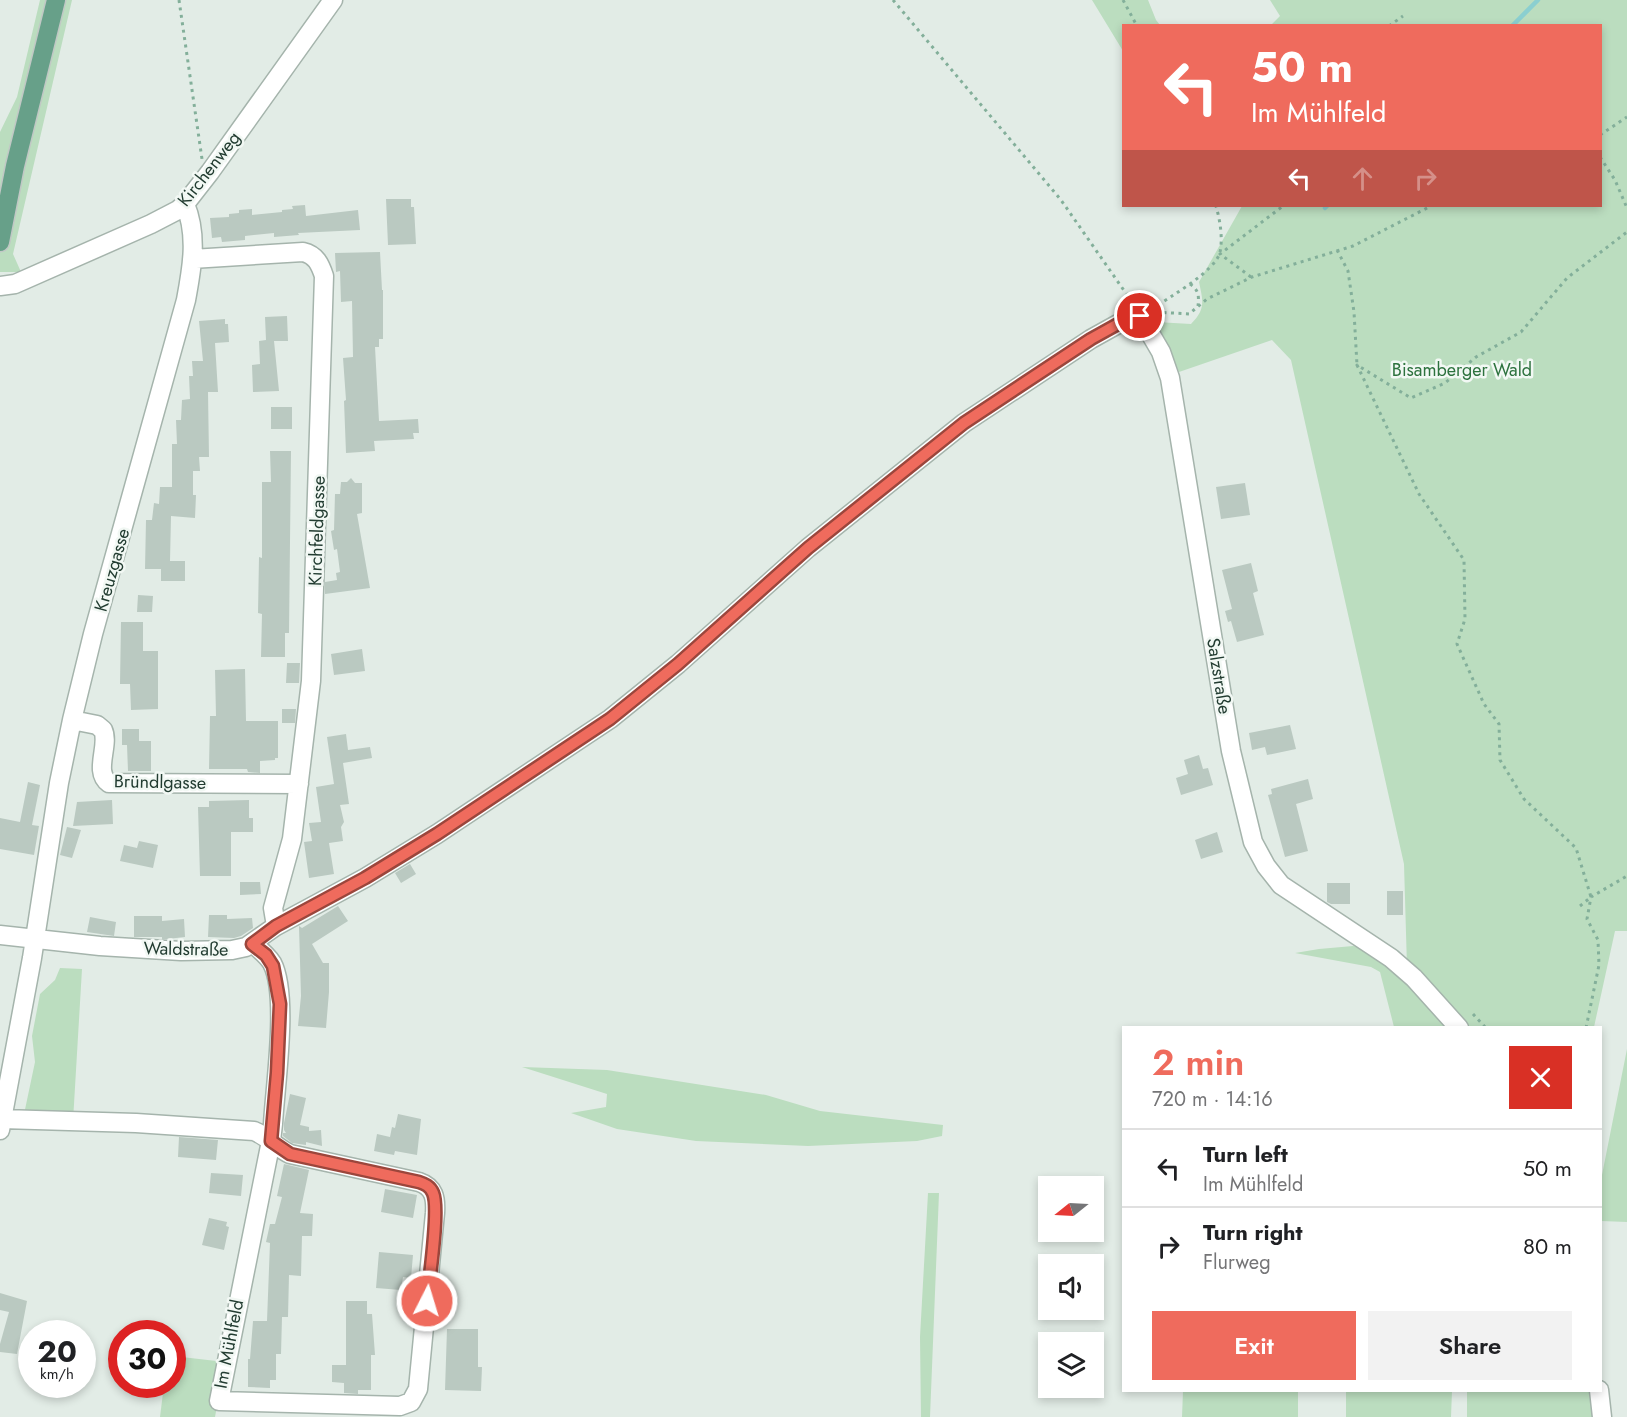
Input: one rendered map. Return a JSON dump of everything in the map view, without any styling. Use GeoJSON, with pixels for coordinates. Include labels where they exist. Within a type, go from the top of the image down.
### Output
{"type":"FeatureCollection","features":[{"type":"Feature","properties":{"kind":"main road"},"geometry":{"type":"LineString","coordinates":[[0,242],[15,165],[56,0]]}},
{"type":"Feature","properties":{"kind":"street","name":"Kirchenweg"},"geometry":{"type":"LineString","coordinates":[[0,286],[15,284],[151,224],[185,204],[333,0]]}},
{"type":"Feature","properties":{"kind":"street","name":"Kreuzgasse"},"geometry":{"type":"LineString","coordinates":[[1,1125],[35,939],[59,783],[72,720],[93,634],[186,300],[192,259],[191,222],[185,204]]}},
{"type":"Feature","properties":{"kind":"street","name":"Kirchfeldgasse"},"geometry":{"type":"LineString","coordinates":[[192,259],[303,252],[313,255],[324,276],[311,681],[291,847],[273,908],[276,926]]}},
{"type":"Feature","properties":{"kind":"street","name":"Waldstraße"},"geometry":{"type":"LineString","coordinates":[[0,935],[118,947],[192,951],[237,949],[252,944],[276,926],[365,878],[418,845],[610,719],[678,664],[808,548],[964,423],[1091,339],[1118,324],[1140,316]]}},
{"type":"Feature","properties":{"kind":"street","name":"Salzstraße"},"geometry":{"type":"LineString","coordinates":[[1140,316],[1161,352],[1170,378],[1228,736],[1253,842],[1266,866],[1281,885],[1404,969],[1457,1026]]}},
{"type":"Feature","properties":{"kind":"street","name":"Bründlgasse"},"geometry":{"type":"LineString","coordinates":[[72,720],[97,725],[103,730],[106,741],[102,772],[109,783],[299,784]]}},
{"type":"Feature","properties":{"kind":"street"},"geometry":{"type":"LineString","coordinates":[[252,944],[266,955],[273,966],[280,1004],[271,1141]]}},
{"type":"Feature","properties":{"kind":"street","name":"Im Mühlfeld"},"geometry":{"type":"LineString","coordinates":[[1,1125],[74,1121],[254,1131],[271,1141],[290,1154],[425,1184],[432,1190],[435,1213],[418,1389],[411,1402],[400,1406],[217,1409],[271,1141]]}},
{"type":"Feature","properties":{"kind":"street"},"geometry":{"type":"LineString","coordinates":[[1599,1392],[1602,1417]]}},
{"type":"Feature","properties":{"kind":"path"},"geometry":{"type":"LineString","coordinates":[[179,0],[201,155],[204,165],[210,172]]}},
{"type":"Feature","properties":{"kind":"path"},"geometry":{"type":"LineString","coordinates":[[893,0],[1061,200],[1140,316]]}},
{"type":"Feature","properties":{"kind":"path"},"geometry":{"type":"LineString","coordinates":[[1123,0],[1136,24]]}},
{"type":"Feature","properties":{"kind":"path"},"geometry":{"type":"LineString","coordinates":[[1392,24],[1403,16]]}},
{"type":"Feature","properties":{"kind":"path"},"geometry":{"type":"LineString","coordinates":[[1602,134],[1627,117]]}},
{"type":"Feature","properties":{"kind":"path"},"geometry":{"type":"LineString","coordinates":[[1602,160],[1615,180],[1627,208]]}},
{"type":"Feature","properties":{"kind":"path"},"geometry":{"type":"LineString","coordinates":[[1216,207],[1220,221],[1220,254]]}},
{"type":"Feature","properties":{"kind":"path"},"geometry":{"type":"LineString","coordinates":[[1140,316],[1190,284],[1209,268],[1220,254],[1282,207]]}},
{"type":"Feature","properties":{"kind":"path"},"geometry":{"type":"LineString","coordinates":[[1140,316],[1158,312],[1189,314],[1207,299],[1252,277],[1353,246],[1429,207]]}},
{"type":"Feature","properties":{"kind":"path"},"geometry":{"type":"LineString","coordinates":[[1357,364],[1411,398],[1445,383],[1476,357],[1521,332],[1567,278],[1627,232]]}},
{"type":"Feature","properties":{"kind":"path"},"geometry":{"type":"LineString","coordinates":[[1337,250],[1348,271],[1354,312],[1357,364],[1419,494],[1464,560],[1465,619],[1457,644],[1484,704],[1499,724],[1500,760],[1524,799],[1576,848],[1591,897],[1587,919],[1598,940],[1599,965],[1586,1026]]}},
{"type":"Feature","properties":{"kind":"path"},"geometry":{"type":"LineString","coordinates":[[1220,254],[1252,277]]}},
{"type":"Feature","properties":{"kind":"path"},"geometry":{"type":"LineString","coordinates":[[1190,284],[1196,288],[1199,295],[1198,308]]}},
{"type":"Feature","properties":{"kind":"path"},"geometry":{"type":"LineString","coordinates":[[1580,906],[1627,876]]}},
{"type":"Feature","properties":{"kind":"path"},"geometry":{"type":"LineString","coordinates":[[1473,1014],[1484,1026]]}},
{"type":"Feature","properties":{"kind":"green space"},"geometry":{"type":"Polygon","coordinates":[[[40,0],[72,0],[13,254],[21,272],[0,272],[0,132],[17,97],[40,0]]]}},
{"type":"Feature","properties":{"kind":"green space"},"geometry":{"type":"Polygon","coordinates":[[[1092,0],[1148,0],[1159,24],[1122,24],[1122,49],[1092,0]]]}},
{"type":"Feature","properties":{"kind":"green space","name":"Bisamberger Wald"},"geometry":{"type":"Polygon","coordinates":[[[1270,0],[1627,0],[1627,931],[1615,931],[1594,1026],[1461,1026],[1407,967],[1404,864],[1291,360],[1272,340],[1179,372],[1171,353],[1154,325],[1156,322],[1191,324],[1196,319],[1202,304],[1199,282],[1241,207],[1602,207],[1602,24],[1272,24],[1280,16],[1270,0]]]}},
{"type":"Feature","properties":{"kind":"green space"},"geometry":{"type":"Polygon","coordinates":[[[1353,946],[1366,948],[1389,962],[1453,1026],[1394,1026],[1380,972],[1371,967],[1295,953],[1353,946]]]}},
{"type":"Feature","properties":{"kind":"green space"},"geometry":{"type":"Polygon","coordinates":[[[60,968],[82,969],[73,1121],[23,1119],[35,1062],[32,1036],[40,994],[55,980],[60,968]]]}},
{"type":"Feature","properties":{"kind":"green space"},"geometry":{"type":"Polygon","coordinates":[[[1627,1049],[1627,1222],[1602,1221],[1602,1175],[1627,1049]]]}},
{"type":"Feature","properties":{"kind":"green space"},"geometry":{"type":"Polygon","coordinates":[[[522,1067],[607,1070],[766,1095],[820,1111],[943,1125],[942,1136],[917,1141],[808,1146],[696,1141],[617,1129],[571,1113],[606,1107],[607,1094],[522,1067]]]}},
{"type":"Feature","properties":{"kind":"green space"},"geometry":{"type":"Polygon","coordinates":[[[928,1193],[939,1193],[930,1417],[921,1417],[920,1337],[928,1193]]]}},
{"type":"Feature","properties":{"kind":"green space"},"geometry":{"type":"Polygon","coordinates":[[[186,1358],[225,1362],[215,1417],[160,1417],[162,1398],[186,1398],[186,1358]]]}},
{"type":"Feature","properties":{"kind":"green space"},"geometry":{"type":"Polygon","coordinates":[[[1183,1392],[1298,1392],[1298,1417],[1182,1417],[1183,1392]]]}},
{"type":"Feature","properties":{"kind":"green space"},"geometry":{"type":"Polygon","coordinates":[[[1346,1392],[1452,1392],[1451,1417],[1346,1417],[1346,1392]]]}},
{"type":"Feature","properties":{"kind":"green space"},"geometry":{"type":"Polygon","coordinates":[[[1467,1392],[1591,1392],[1594,1417],[1467,1417],[1467,1392]]]}},
{"type":"Feature","properties":{"kind":"building"},"geometry":{"type":"Polygon","coordinates":[[[386,199],[411,199],[411,207],[414,207],[416,244],[388,245],[386,199]]]}},
{"type":"Feature","properties":{"kind":"building"},"geometry":{"type":"Polygon","coordinates":[[[305,205],[306,216],[358,210],[360,230],[298,233],[299,235],[274,237],[274,233],[245,236],[245,240],[222,242],[221,237],[212,238],[210,218],[229,217],[229,214],[239,213],[239,210],[252,209],[252,215],[282,212],[282,210],[293,209],[292,206],[305,205]]]}},
{"type":"Feature","properties":{"kind":"building"},"geometry":{"type":"Polygon","coordinates":[[[380,252],[383,339],[379,339],[379,347],[375,347],[379,421],[418,419],[419,433],[413,433],[414,439],[374,441],[375,451],[346,453],[343,358],[353,357],[352,301],[341,302],[340,271],[336,272],[335,253],[380,252]]]}},
{"type":"Feature","properties":{"kind":"building"},"geometry":{"type":"Polygon","coordinates":[[[287,316],[288,341],[274,341],[279,391],[253,392],[252,365],[260,364],[259,341],[266,340],[265,317],[287,316]]]}},
{"type":"Feature","properties":{"kind":"building"},"geometry":{"type":"Polygon","coordinates":[[[225,319],[225,324],[228,324],[229,342],[215,343],[218,392],[208,392],[209,457],[199,457],[200,471],[193,471],[193,495],[196,495],[195,518],[171,516],[170,561],[185,561],[185,581],[161,581],[161,569],[145,569],[146,520],[152,520],[154,503],[159,504],[160,487],[172,487],[172,444],[177,444],[176,420],[181,420],[182,400],[190,399],[189,376],[193,376],[192,361],[203,361],[199,321],[225,319]]]}},
{"type":"Feature","properties":{"kind":"building"},"geometry":{"type":"Polygon","coordinates":[[[271,407],[292,407],[292,429],[271,429],[271,407]]]}},
{"type":"Feature","properties":{"kind":"building"},"geometry":{"type":"Polygon","coordinates":[[[270,451],[291,451],[289,633],[285,633],[285,657],[261,657],[262,614],[258,613],[259,557],[262,558],[262,482],[271,482],[270,451]]]}},
{"type":"Feature","properties":{"kind":"building"},"geometry":{"type":"Polygon","coordinates":[[[351,478],[355,483],[362,483],[362,513],[357,514],[370,588],[325,594],[325,582],[337,580],[336,573],[340,572],[337,549],[334,550],[331,531],[334,530],[335,494],[340,494],[341,482],[347,482],[351,478]]]}},
{"type":"Feature","properties":{"kind":"building"},"geometry":{"type":"Polygon","coordinates":[[[1245,483],[1250,515],[1221,519],[1216,487],[1245,483]]]}},
{"type":"Feature","properties":{"kind":"building"},"geometry":{"type":"Polygon","coordinates":[[[1251,563],[1258,591],[1253,593],[1264,635],[1237,642],[1231,621],[1228,622],[1225,611],[1232,609],[1222,570],[1251,563]]]}},
{"type":"Feature","properties":{"kind":"building"},"geometry":{"type":"Polygon","coordinates":[[[138,595],[153,596],[152,612],[137,612],[138,595]]]}},
{"type":"Feature","properties":{"kind":"building"},"geometry":{"type":"Polygon","coordinates":[[[121,622],[143,622],[143,651],[158,651],[158,709],[131,710],[130,684],[120,684],[121,622]]]}},
{"type":"Feature","properties":{"kind":"building"},"geometry":{"type":"Polygon","coordinates":[[[362,649],[365,671],[334,675],[331,654],[362,649]]]}},
{"type":"Feature","properties":{"kind":"building"},"geometry":{"type":"Polygon","coordinates":[[[287,663],[300,663],[299,683],[286,683],[287,663]]]}},
{"type":"Feature","properties":{"kind":"building"},"geometry":{"type":"Polygon","coordinates":[[[245,669],[246,721],[278,721],[278,758],[260,761],[260,773],[248,772],[247,769],[209,769],[210,716],[216,716],[215,670],[245,669]]]}},
{"type":"Feature","properties":{"kind":"building"},"geometry":{"type":"Polygon","coordinates":[[[282,709],[296,709],[295,723],[282,723],[282,709]]]}},
{"type":"Feature","properties":{"kind":"building"},"geometry":{"type":"Polygon","coordinates":[[[1290,725],[1296,749],[1267,755],[1265,747],[1252,750],[1249,733],[1290,725]]]}},
{"type":"Feature","properties":{"kind":"building"},"geometry":{"type":"Polygon","coordinates":[[[122,729],[139,729],[139,741],[151,741],[151,771],[128,771],[127,745],[122,745],[122,729]]]}},
{"type":"Feature","properties":{"kind":"building"},"geometry":{"type":"Polygon","coordinates":[[[346,734],[348,750],[370,747],[372,758],[343,763],[349,804],[340,805],[344,822],[341,827],[343,841],[329,843],[334,874],[309,878],[304,842],[312,841],[309,823],[321,822],[316,787],[334,784],[327,737],[346,734]]]}},
{"type":"Feature","properties":{"kind":"building"},"geometry":{"type":"Polygon","coordinates":[[[1199,755],[1203,769],[1208,768],[1213,785],[1181,795],[1176,778],[1188,774],[1184,760],[1199,755]]]}},
{"type":"Feature","properties":{"kind":"building"},"geometry":{"type":"Polygon","coordinates":[[[1308,779],[1313,799],[1296,804],[1308,851],[1285,857],[1268,795],[1272,794],[1271,789],[1308,779]]]}},
{"type":"Feature","properties":{"kind":"building"},"geometry":{"type":"Polygon","coordinates":[[[28,782],[40,785],[32,825],[39,826],[34,855],[0,849],[0,818],[20,822],[28,782]]]}},
{"type":"Feature","properties":{"kind":"building"},"geometry":{"type":"Polygon","coordinates":[[[112,800],[113,824],[73,826],[77,802],[112,800]]]}},
{"type":"Feature","properties":{"kind":"building"},"geometry":{"type":"Polygon","coordinates":[[[249,800],[249,818],[253,818],[253,832],[231,832],[231,876],[200,876],[198,807],[209,807],[209,801],[249,800]]]}},
{"type":"Feature","properties":{"kind":"building"},"geometry":{"type":"Polygon","coordinates":[[[67,827],[81,830],[72,858],[60,855],[67,827]]]}},
{"type":"Feature","properties":{"kind":"building"},"geometry":{"type":"Polygon","coordinates":[[[1217,832],[1223,852],[1201,859],[1195,840],[1217,832]]]}},
{"type":"Feature","properties":{"kind":"building"},"geometry":{"type":"Polygon","coordinates":[[[139,841],[158,845],[153,868],[120,861],[124,845],[137,848],[139,841]]]}},
{"type":"Feature","properties":{"kind":"building"},"geometry":{"type":"Polygon","coordinates":[[[410,864],[416,874],[401,883],[395,873],[410,864]]]}},
{"type":"Feature","properties":{"kind":"building"},"geometry":{"type":"Polygon","coordinates":[[[240,882],[260,882],[261,894],[240,895],[240,882]]]}},
{"type":"Feature","properties":{"kind":"building"},"geometry":{"type":"Polygon","coordinates":[[[1327,883],[1350,883],[1350,904],[1327,902],[1327,883]]]}},
{"type":"Feature","properties":{"kind":"building"},"geometry":{"type":"Polygon","coordinates":[[[1387,891],[1403,891],[1403,915],[1387,915],[1387,891]]]}},
{"type":"Feature","properties":{"kind":"building"},"geometry":{"type":"Polygon","coordinates":[[[338,906],[348,921],[312,944],[323,963],[329,963],[326,1028],[298,1026],[301,996],[299,926],[302,928],[338,906]]]}},
{"type":"Feature","properties":{"kind":"building"},"geometry":{"type":"Polygon","coordinates":[[[209,915],[227,915],[227,919],[252,918],[253,928],[234,938],[208,937],[209,915]]]}},
{"type":"Feature","properties":{"kind":"building"},"geometry":{"type":"Polygon","coordinates":[[[134,916],[162,916],[162,921],[184,919],[185,937],[162,939],[162,937],[134,937],[134,916]]]}},
{"type":"Feature","properties":{"kind":"building"},"geometry":{"type":"Polygon","coordinates":[[[90,917],[116,922],[114,936],[87,932],[90,917]]]}},
{"type":"Feature","properties":{"kind":"building"},"geometry":{"type":"Polygon","coordinates":[[[290,1094],[306,1098],[300,1125],[309,1127],[309,1131],[321,1130],[322,1146],[306,1142],[306,1145],[292,1143],[283,1136],[283,1133],[286,1133],[284,1123],[290,1094]]]}},
{"type":"Feature","properties":{"kind":"building"},"geometry":{"type":"Polygon","coordinates":[[[398,1114],[421,1119],[417,1155],[395,1151],[394,1155],[374,1151],[377,1134],[390,1137],[398,1114]]]}},
{"type":"Feature","properties":{"kind":"building"},"geometry":{"type":"Polygon","coordinates":[[[179,1137],[218,1140],[216,1160],[178,1157],[179,1137]]]}},
{"type":"Feature","properties":{"kind":"building"},"geometry":{"type":"Polygon","coordinates":[[[284,1164],[309,1170],[300,1213],[313,1214],[312,1236],[302,1236],[301,1276],[289,1275],[288,1317],[282,1317],[281,1354],[276,1354],[276,1380],[270,1380],[270,1388],[248,1387],[248,1359],[250,1359],[253,1321],[267,1321],[270,1243],[266,1242],[270,1224],[275,1224],[282,1197],[277,1196],[284,1164]]]}},
{"type":"Feature","properties":{"kind":"building"},"geometry":{"type":"Polygon","coordinates":[[[211,1173],[243,1175],[241,1196],[209,1193],[211,1173]]]}},
{"type":"Feature","properties":{"kind":"building"},"geometry":{"type":"Polygon","coordinates":[[[385,1189],[417,1195],[413,1218],[381,1212],[385,1189]]]}},
{"type":"Feature","properties":{"kind":"building"},"geometry":{"type":"Polygon","coordinates":[[[209,1218],[227,1222],[226,1226],[229,1227],[224,1250],[202,1245],[209,1218]]]}},
{"type":"Feature","properties":{"kind":"building"},"geometry":{"type":"Polygon","coordinates":[[[379,1252],[413,1255],[411,1278],[403,1277],[401,1290],[376,1288],[379,1252]]]}},
{"type":"Feature","properties":{"kind":"building"},"geometry":{"type":"Polygon","coordinates":[[[0,1293],[27,1301],[23,1320],[18,1320],[17,1354],[0,1352],[9,1312],[0,1310],[0,1293]]]}},
{"type":"Feature","properties":{"kind":"building"},"geometry":{"type":"Polygon","coordinates":[[[346,1301],[367,1301],[367,1314],[372,1314],[375,1355],[371,1355],[371,1390],[358,1390],[358,1394],[344,1393],[344,1383],[332,1382],[332,1365],[346,1365],[346,1301]]]}},
{"type":"Feature","properties":{"kind":"building"},"geometry":{"type":"Polygon","coordinates":[[[447,1329],[478,1329],[478,1367],[482,1367],[481,1391],[445,1390],[447,1329]]]}},
{"type":"Feature","properties":{"kind":"waterway"},"geometry":{"type":"LineString","coordinates":[[1514,24],[1538,0]]}},
{"type":"Feature","properties":{"kind":"route"},"geometry":{"type":"LineString","coordinates":[[427,1301],[435,1213],[434,1196],[429,1186],[290,1154],[271,1141],[280,1004],[273,966],[266,955],[252,944],[276,926],[365,878],[437,834],[610,719],[678,664],[808,548],[964,423],[1091,339],[1118,324],[1140,316]]}}]}
